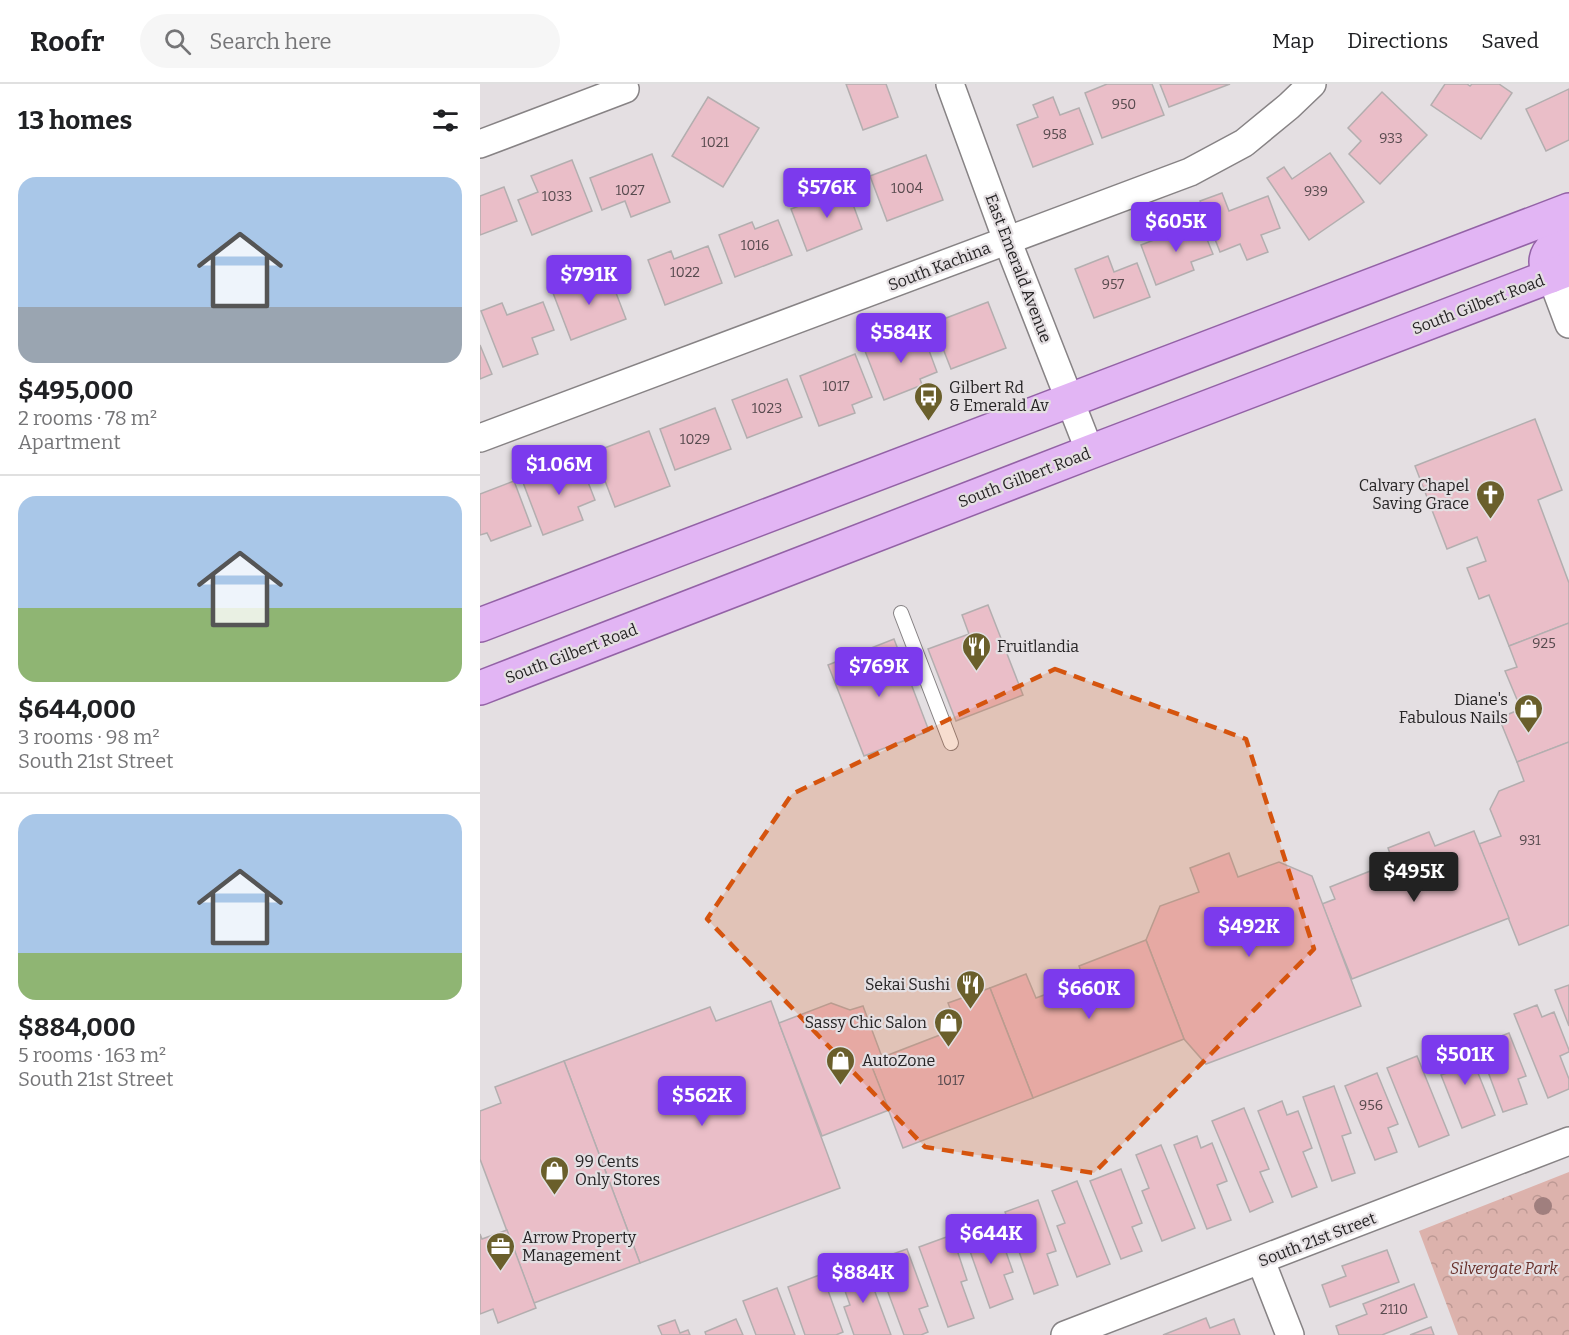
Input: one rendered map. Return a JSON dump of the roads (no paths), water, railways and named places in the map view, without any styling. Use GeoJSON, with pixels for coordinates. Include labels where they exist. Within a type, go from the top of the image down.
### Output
{"type":"FeatureCollection","features":[{"type":"Feature","properties":{"kind":"main road"},"geometry":{"type":"LineString","coordinates":[[480,625],[1569,210]]}},
{"type":"Feature","properties":{"kind":"main road"},"geometry":{"type":"LineString","coordinates":[[1560,273],[1546,264],[1546,258],[1557,244],[1569,237]]}},
{"type":"Feature","properties":{"kind":"main road","name":"South Gilbert Road"},"geometry":{"type":"LineString","coordinates":[[480,688],[1560,273]]}},
{"type":"Feature","properties":{"kind":"street","name":"East Emerald Avenue"},"geometry":{"type":"LineString","coordinates":[[950,84],[1007,240],[1090,452]]}},
{"type":"Feature","properties":{"kind":"street","name":"South Kachina"},"geometry":{"type":"LineString","coordinates":[[480,438],[1190,172],[1244,143],[1312,84]]}},
{"type":"Feature","properties":{"kind":"street"},"geometry":{"type":"LineString","coordinates":[[480,144],[625,89]]}},
{"type":"Feature","properties":{"kind":"street"},"geometry":{"type":"LineString","coordinates":[[1560,273],[1569,324]]}},
{"type":"Feature","properties":{"kind":"street","name":"South 21st Street"},"geometry":{"type":"LineString","coordinates":[[1065,1335],[1569,1141]]}},
{"type":"Feature","properties":{"kind":"street"},"geometry":{"type":"LineString","coordinates":[[1261,1260],[1290,1335]]}},
{"type":"Feature","properties":{"kind":"lane"},"geometry":{"type":"LineString","coordinates":[[902,613],[951,743]]}},
{"type":"Feature","properties":{"kind":"place","name":"Gilbert Rd & Emerald Av"},"geometry":{"type":"Point","coordinates":[928,422]}},
{"type":"Feature","properties":{"kind":"place","name":"Calvary Chapel Saving Grace"},"geometry":{"type":"Point","coordinates":[1490,520]}},
{"type":"Feature","properties":{"kind":"place","name":"Fruitlandia"},"geometry":{"type":"Point","coordinates":[976,672]}},
{"type":"Feature","properties":{"kind":"place","name":"Diane's Fabulous Nails"},"geometry":{"type":"Point","coordinates":[1529,734]}},
{"type":"Feature","properties":{"kind":"place","name":"Sekai Sushi"},"geometry":{"type":"Point","coordinates":[971,1010]}},
{"type":"Feature","properties":{"kind":"place","name":"Sassy Chic Salon"},"geometry":{"type":"Point","coordinates":[948,1048]}},
{"type":"Feature","properties":{"kind":"place","name":"AutoZone"},"geometry":{"type":"Point","coordinates":[841,1086]}},
{"type":"Feature","properties":{"kind":"place","name":"99 Cents Only Stores"},"geometry":{"type":"Point","coordinates":[554,1196]}},
{"type":"Feature","properties":{"kind":"place","name":"Arrow Property Management"},"geometry":{"type":"Point","coordinates":[501,1272]}},
{"type":"Feature","properties":{"kind":"park label","name":"Silvergate Park"},"geometry":{"type":"Point","coordinates":[1504,1268]}}]}
